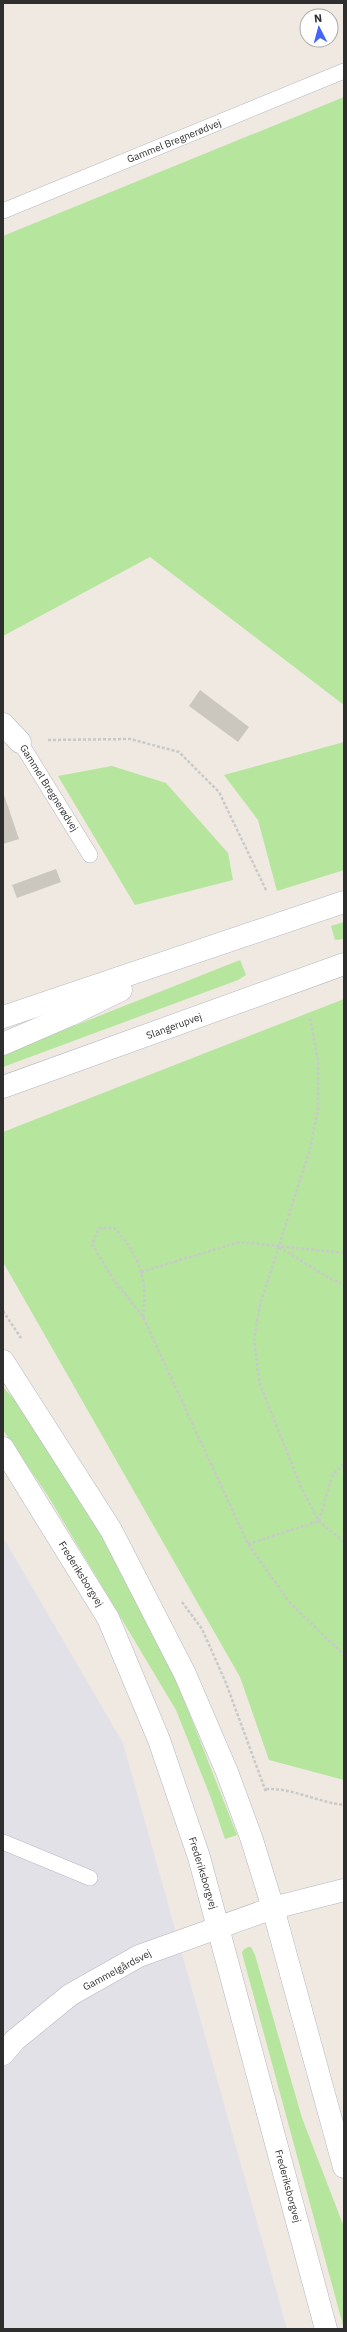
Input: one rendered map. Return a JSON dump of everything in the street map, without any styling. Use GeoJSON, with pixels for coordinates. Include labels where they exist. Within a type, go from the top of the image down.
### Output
{"type":"FeatureCollection","features":[{"type":"Feature","properties":{"kind":"street","name":"Gammel Bregnerødvej"},"geometry":{"type":"LineString","coordinates":[[3,724],[20,742]]}},
{"type":"Feature","properties":{"kind":"street"},"geometry":{"type":"LineString","coordinates":[[3,1017],[182,958],[344,902]]}},
{"type":"Feature","properties":{"kind":"street"},"geometry":{"type":"LineString","coordinates":[[3,1044],[70,1015],[182,958]]}},
{"type":"Feature","properties":{"kind":"street","name":"Slangerupvej"},"geometry":{"type":"LineString","coordinates":[[3,1087],[344,964]]}},
{"type":"Feature","properties":{"kind":"street"},"geometry":{"type":"LineString","coordinates":[[3,1361],[111,1530],[185,1674],[226,1772],[252,1840],[273,1908],[344,2167]]}},
{"type":"Feature","properties":{"kind":"street","name":"Frederiksborgvej"},"geometry":{"type":"LineString","coordinates":[[3,1448],[108,1618],[159,1740],[199,1857],[219,1927],[326,2329]]}},
{"type":"Feature","properties":{"kind":"street","name":"Gammelgårdsvej"},"geometry":{"type":"LineString","coordinates":[[3,2054],[15,2040],[70,1995],[139,1956],[273,1908],[344,1890]]}},
{"type":"Feature","properties":{"kind":"lane","name":"Gammel Bregnerødvej"},"geometry":{"type":"LineString","coordinates":[[3,211],[344,71]]}},
{"type":"Feature","properties":{"kind":"lane","name":"Gammel Bregnerødvej"},"geometry":{"type":"LineString","coordinates":[[20,742],[90,855]]}},
{"type":"Feature","properties":{"kind":"lane"},"geometry":{"type":"LineString","coordinates":[[3,1842],[90,1878]]}},
{"type":"Feature","properties":{"kind":"path"},"geometry":{"type":"LineString","coordinates":[[20,742],[130,739],[179,752],[219,792],[266,890]]}},
{"type":"Feature","properties":{"kind":"path"},"geometry":{"type":"LineString","coordinates":[[310,1018],[318,1061],[318,1108],[310,1149],[260,1305],[254,1339],[260,1386],[301,1487],[319,1521],[344,1542]]}},
{"type":"Feature","properties":{"kind":"path"},"geometry":{"type":"LineString","coordinates":[[143,1318],[146,1296],[142,1272],[124,1239],[114,1228],[99,1228],[92,1244],[113,1279],[143,1318],[248,1544],[290,1603],[344,1655]]}},
{"type":"Feature","properties":{"kind":"path"},"geometry":{"type":"LineString","coordinates":[[142,1272],[239,1242],[262,1243],[279,1247],[344,1254]]}},
{"type":"Feature","properties":{"kind":"path"},"geometry":{"type":"LineString","coordinates":[[279,1247],[329,1278],[344,1285]]}},
{"type":"Feature","properties":{"kind":"path"},"geometry":{"type":"LineString","coordinates":[[319,1521],[332,1476],[344,1463]]}},
{"type":"Feature","properties":{"kind":"path"},"geometry":{"type":"LineString","coordinates":[[248,1544],[319,1521]]}},
{"type":"Feature","properties":{"kind":"path"},"geometry":{"type":"LineString","coordinates":[[180,1599],[202,1629],[249,1742],[266,1789],[280,1788],[330,1804],[344,1805]]}},
{"type":"Feature","properties":{"kind":"shaded area"},"geometry":{"type":"Polygon","coordinates":[[[3,1537],[123,1743],[287,2329],[3,2329],[3,1537]]]}},
{"type":"Feature","properties":{"kind":"green space"},"geometry":{"type":"Polygon","coordinates":[[[344,97],[344,705],[150,557],[3,636],[3,236],[344,97]]]}},
{"type":"Feature","properties":{"kind":"green space"},"geometry":{"type":"Polygon","coordinates":[[[344,742],[344,870],[277,891],[258,820],[224,775],[344,742]]]}},
{"type":"Feature","properties":{"kind":"green space"},"geometry":{"type":"Polygon","coordinates":[[[112,766],[166,783],[228,853],[233,880],[135,905],[58,776],[112,766]]]}},
{"type":"Feature","properties":{"kind":"green space"},"geometry":{"type":"Polygon","coordinates":[[[344,922],[344,939],[335,940],[331,926],[344,922]]]}},
{"type":"Feature","properties":{"kind":"green space"},"geometry":{"type":"Polygon","coordinates":[[[240,960],[246,975],[238,980],[3,1067],[3,1054],[240,960]]]}},
{"type":"Feature","properties":{"kind":"green space"},"geometry":{"type":"Polygon","coordinates":[[[344,999],[344,1780],[269,1760],[240,1677],[3,1262],[3,1132],[344,999]]]}},
{"type":"Feature","properties":{"kind":"green space"},"geometry":{"type":"Polygon","coordinates":[[[3,1387],[21,1407],[93,1520],[132,1590],[174,1674],[237,1835],[225,1839],[211,1798],[176,1710],[48,1496],[3,1430],[3,1387]]]}},
{"type":"Feature","properties":{"kind":"green space"},"geometry":{"type":"Polygon","coordinates":[[[251,1947],[255,1955],[302,2118],[344,2227],[344,2329],[242,1953],[243,1950],[251,1947]]]}},
{"type":"Feature","properties":{"kind":"building"},"geometry":{"type":"Polygon","coordinates":[[[200,690],[249,727],[238,742],[189,706],[200,690]]]}},
{"type":"Feature","properties":{"kind":"building"},"geometry":{"type":"Polygon","coordinates":[[[3,792],[19,839],[3,844],[3,792]]]}},
{"type":"Feature","properties":{"kind":"building"},"geometry":{"type":"Polygon","coordinates":[[[56,869],[61,882],[17,898],[12,885],[56,869]]]}}]}
